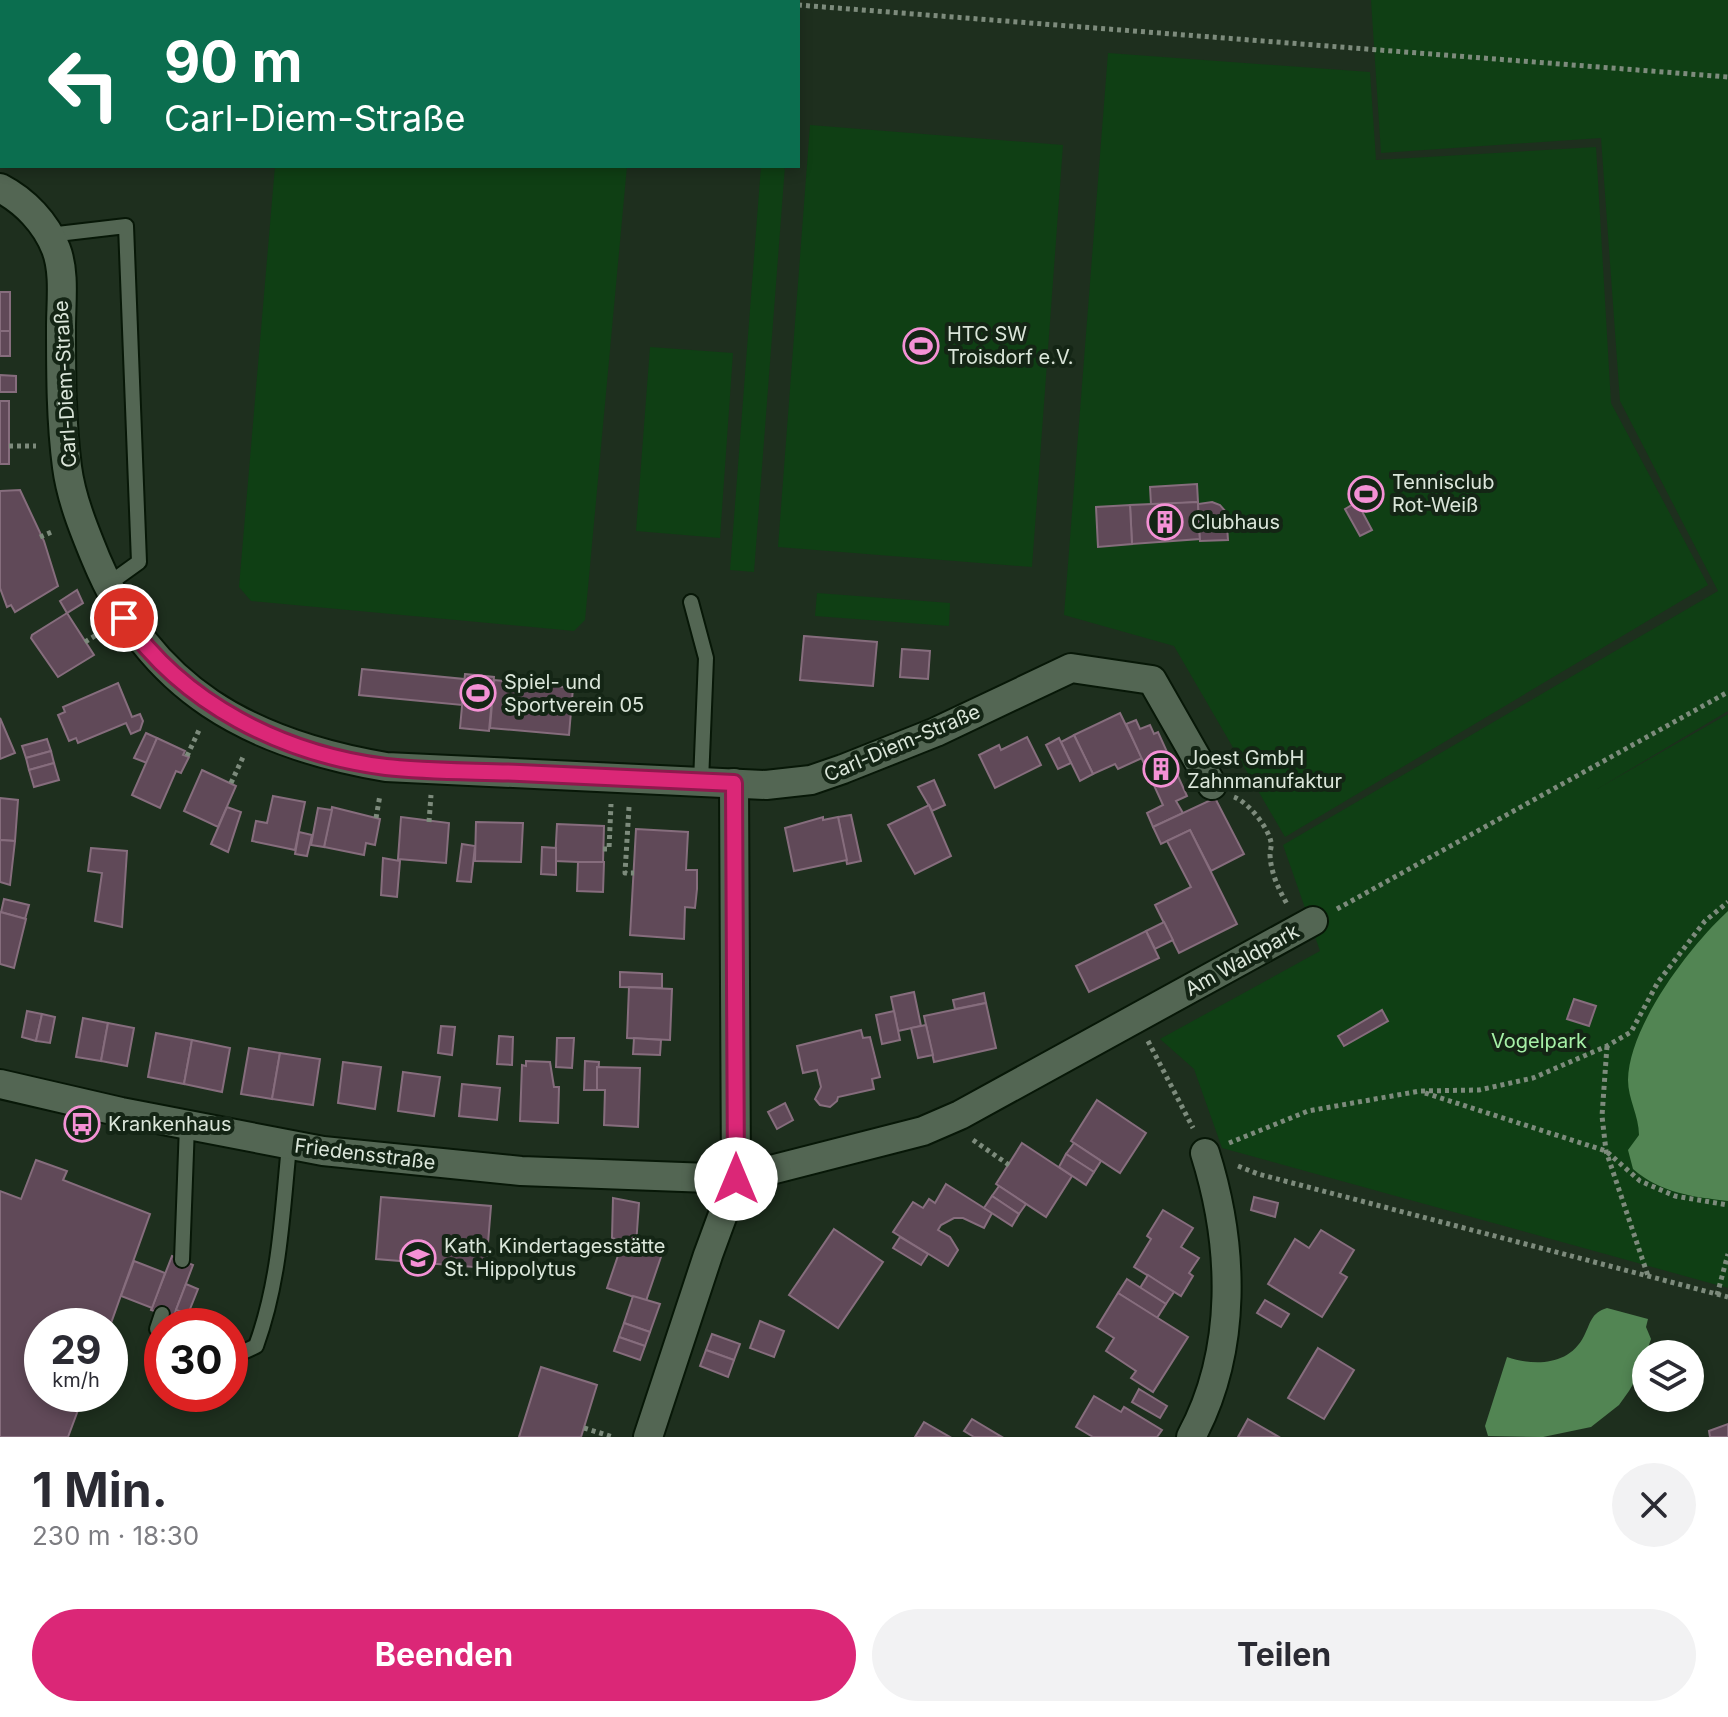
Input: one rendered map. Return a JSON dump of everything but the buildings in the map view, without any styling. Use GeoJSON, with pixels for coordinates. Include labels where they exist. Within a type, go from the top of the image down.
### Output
{"type":"FeatureCollection","features":[{"type":"Feature","properties":{"kind":"street","name":"Carl-Diem-Straße"},"geometry":{"type":"LineString","coordinates":[[0,188],[15,196],[37,217],[57,252],[61,278],[61,369],[68,470],[86,534],[107,585],[136,635],[172,673],[233,717],[293,745],[341,759],[401,768],[701,782],[799,783],[936,732],[1071,668],[1152,680],[1212,785]]}},
{"type":"Feature","properties":{"kind":"street"},"geometry":{"type":"LineString","coordinates":[[648,1437],[736,1179],[734,783]]}},
{"type":"Feature","properties":{"kind":"street","name":"Am Waldpark"},"geometry":{"type":"LineString","coordinates":[[736,1179],[923,1131],[960,1115],[1306,924]]}},
{"type":"Feature","properties":{"kind":"street","name":"Friedensstraße"},"geometry":{"type":"LineString","coordinates":[[0,1084],[289,1146],[521,1171],[736,1179]]}},
{"type":"Feature","properties":{"kind":"street"},"geometry":{"type":"LineString","coordinates":[[1191,1437],[1201,1419],[1224,1344],[1228,1283],[1216,1187],[1205,1153]]}},
{"type":"Feature","properties":{"kind":"lane"},"geometry":{"type":"LineString","coordinates":[[49,235],[126,226],[139,562],[107,585]]}},
{"type":"Feature","properties":{"kind":"lane"},"geometry":{"type":"LineString","coordinates":[[691,602],[706,658],[701,782]]}},
{"type":"Feature","properties":{"kind":"lane"},"geometry":{"type":"LineString","coordinates":[[182,1260],[187,1125]]}},
{"type":"Feature","properties":{"kind":"lane"},"geometry":{"type":"LineString","coordinates":[[248,1350],[256,1346],[270,1308],[276,1279],[289,1146]]}},
{"type":"Feature","properties":{"kind":"path"},"geometry":{"type":"LineString","coordinates":[[800,5],[1728,77]]}},
{"type":"Feature","properties":{"kind":"path"},"geometry":{"type":"LineString","coordinates":[[9,446],[44,446]]}},
{"type":"Feature","properties":{"kind":"path"},"geometry":{"type":"LineString","coordinates":[[40,537],[61,529]]}},
{"type":"Feature","properties":{"kind":"path"},"geometry":{"type":"LineString","coordinates":[[85,642],[95,636]]}},
{"type":"Feature","properties":{"kind":"path","name":"Am Waldpark"},"geometry":{"type":"LineString","coordinates":[[1306,924],[1728,692]]}},
{"type":"Feature","properties":{"kind":"path"},"geometry":{"type":"LineString","coordinates":[[187,756],[202,722]]}},
{"type":"Feature","properties":{"kind":"path"},"geometry":{"type":"LineString","coordinates":[[231,783],[247,748]]}},
{"type":"Feature","properties":{"kind":"path"},"geometry":{"type":"LineString","coordinates":[[1212,785],[1242,800],[1271,840],[1270,857],[1275,883],[1306,924]]}},
{"type":"Feature","properties":{"kind":"path"},"geometry":{"type":"LineString","coordinates":[[376,818],[381,790]]}},
{"type":"Feature","properties":{"kind":"path"},"geometry":{"type":"LineString","coordinates":[[603,849],[609,849],[611,796]]}},
{"type":"Feature","properties":{"kind":"path"},"geometry":{"type":"LineString","coordinates":[[629,797],[625,873],[634,873]]}},
{"type":"Feature","properties":{"kind":"path"},"geometry":{"type":"LineString","coordinates":[[429,822],[430,810]]}},
{"type":"Feature","properties":{"kind":"path"},"geometry":{"type":"LineString","coordinates":[[1205,1153],[1308,1111],[1420,1091],[1479,1090],[1533,1078],[1607,1046],[1631,1032],[1658,982],[1705,921],[1728,902]]}},
{"type":"Feature","properties":{"kind":"path"},"geometry":{"type":"LineString","coordinates":[[1138,1018],[1205,1153],[1258,1174],[1728,1297]]}},
{"type":"Feature","properties":{"kind":"path"},"geometry":{"type":"LineString","coordinates":[[1607,1046],[1602,1116],[1606,1151],[1648,1276]]}},
{"type":"Feature","properties":{"kind":"path"},"geometry":{"type":"LineString","coordinates":[[1420,1091],[1606,1151],[1650,1186],[1704,1203],[1728,1205]]}},
{"type":"Feature","properties":{"kind":"path"},"geometry":{"type":"LineString","coordinates":[[960,1115],[970,1137],[1009,1165]]}},
{"type":"Feature","properties":{"kind":"path"},"geometry":{"type":"LineString","coordinates":[[1717,1295],[1728,1254]]}},
{"type":"Feature","properties":{"kind":"path"},"geometry":{"type":"LineString","coordinates":[[584,1428],[613,1437]]}},
{"type":"Feature","properties":{"kind":"green space","name":"Vogelpark"},"geometry":{"type":"Polygon","coordinates":[[[1371,0],[1728,0],[1728,711],[1597,789],[1728,714],[1728,1288],[1222,1148],[1194,1069],[1160,1039],[1320,951],[1283,845],[1718,591],[1620,401],[1601,138],[1381,153],[1371,0]]]}},
{"type":"Feature","properties":{"kind":"green space","name":"Tennisclub Rot-Weiß"},"geometry":{"type":"Polygon","coordinates":[[[1108,53],[1370,72],[1376,160],[1596,147],[1611,403],[1708,585],[1285,837],[1174,646],[1064,615],[1108,53]]]}},
{"type":"Feature","properties":{"kind":"green space","name":"HTC SW Troisdorf e.V."},"geometry":{"type":"Polygon","coordinates":[[[810,125],[1063,145],[1032,567],[778,547],[810,125]]]}},
{"type":"Feature","properties":{"kind":"green space"},"geometry":{"type":"Polygon","coordinates":[[[275,168],[627,168],[585,620],[574,631],[251,601],[239,587],[275,168]]]}},
{"type":"Feature","properties":{"kind":"green space"},"geometry":{"type":"Polygon","coordinates":[[[761,168],[785,168],[754,572],[730,570],[761,168]]]}},
{"type":"Feature","properties":{"kind":"green space"},"geometry":{"type":"Polygon","coordinates":[[[650,347],[733,353],[720,538],[636,531],[650,347]]]}},
{"type":"Feature","properties":{"kind":"green space"},"geometry":{"type":"Polygon","coordinates":[[[817,593],[950,603],[949,626],[815,616],[817,593]]]}},
{"type":"Feature","properties":{"kind":"shaded area"},"geometry":{"type":"Polygon","coordinates":[[[1728,911],[1728,1201],[1666,1189],[1633,1169],[1628,1150],[1639,1135],[1628,1080],[1631,1059],[1650,1012],[1679,966],[1728,911]]]}},
{"type":"Feature","properties":{"kind":"shaded area"},"geometry":{"type":"Polygon","coordinates":[[[1607,1308],[1648,1319],[1646,1327],[1651,1339],[1632,1340],[1632,1386],[1619,1405],[1591,1427],[1543,1437],[1488,1436],[1485,1426],[1507,1357],[1528,1362],[1560,1358],[1577,1346],[1590,1322],[1607,1308]]]}},
{"type":"Feature","properties":{"kind":"place","name":"HTC SW Troisdorf e.V."},"geometry":{"type":"Point","coordinates":[921,346]}},
{"type":"Feature","properties":{"kind":"place","name":"Tennisclub Rot-Weiß"},"geometry":{"type":"Point","coordinates":[1366,494]}},
{"type":"Feature","properties":{"kind":"place","name":"Clubhaus"},"geometry":{"type":"Point","coordinates":[1165,522]}},
{"type":"Feature","properties":{"kind":"place","name":"Spiel- und Sportverein 05"},"geometry":{"type":"Point","coordinates":[478,693]}},
{"type":"Feature","properties":{"kind":"place","name":"Joest GmbH Zahnmanufaktur"},"geometry":{"type":"Point","coordinates":[1161,769]}},
{"type":"Feature","properties":{"kind":"place","name":"Krankenhaus"},"geometry":{"type":"Point","coordinates":[82,1124]}},
{"type":"Feature","properties":{"kind":"place","name":"Kath. Kindertagesstätte St. Hippolytus"},"geometry":{"type":"Point","coordinates":[418,1258]}},
{"type":"Feature","properties":{"kind":"route"},"geometry":{"type":"LineString","coordinates":[[124,618],[150,652],[172,673],[233,717],[293,745],[341,759],[433,771],[734,783],[736,1179]]}}]}
